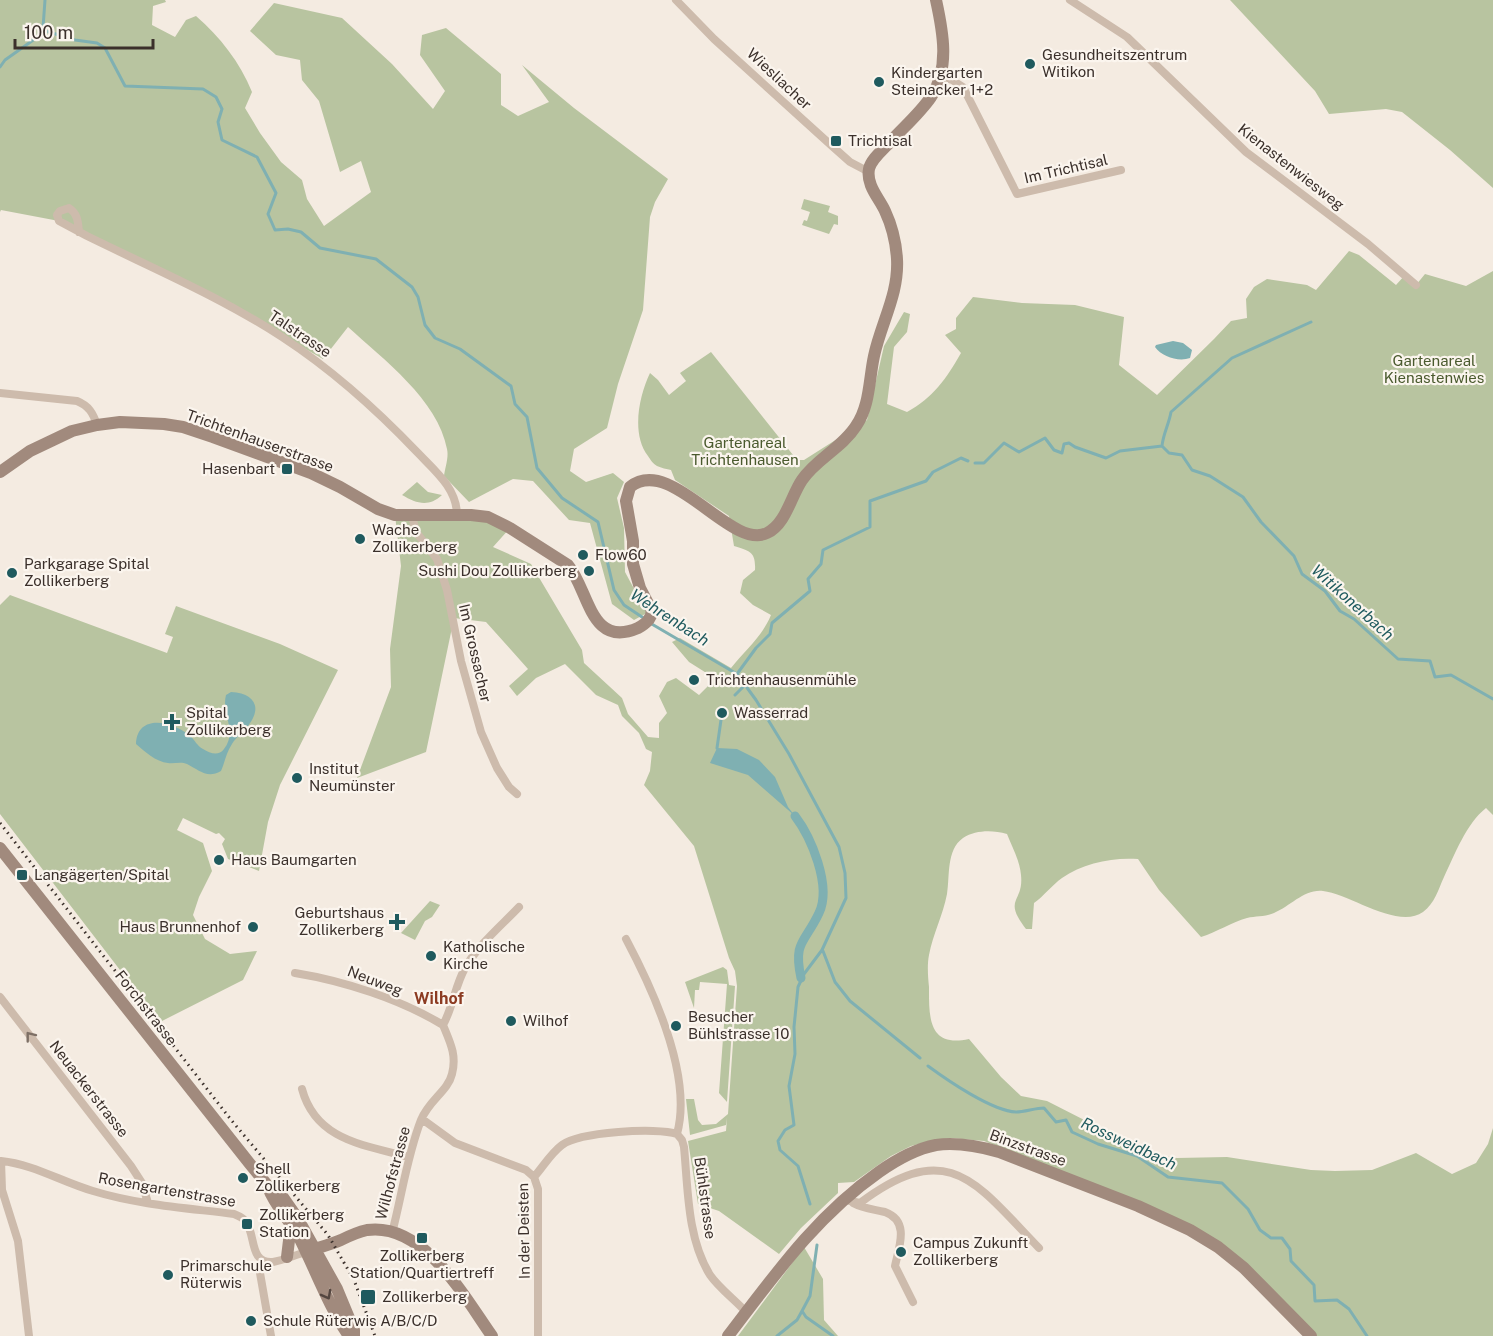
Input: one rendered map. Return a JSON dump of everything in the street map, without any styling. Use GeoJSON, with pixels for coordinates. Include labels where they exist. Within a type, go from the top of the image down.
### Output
{"type":"FeatureCollection","features":[{"type":"Feature","properties":{"kind":"main road"},"geometry":{"type":"LineString","coordinates":[[869,171],[875,159],[931,97],[941,77],[944,63],[943,38],[936,0]]}},
{"type":"Feature","properties":{"kind":"main road","name":"Trichtenhauserstrasse"},"geometry":{"type":"LineString","coordinates":[[0,472],[54,438],[97,425],[142,422],[195,431],[311,473],[386,512],[412,516],[480,515],[502,524],[568,565],[576,575],[593,615],[602,627],[619,632],[645,623],[652,614],[640,588],[633,564],[633,541],[626,501],[630,487],[642,480],[655,481],[690,496],[738,530],[749,535],[766,534],[781,520],[802,479],[843,441],[861,417],[866,402],[874,354],[892,299],[897,269],[892,231],[885,211],[872,188],[869,171]]}},
{"type":"Feature","properties":{"kind":"main road","name":"Forchstrasse"},"geometry":{"type":"LineString","coordinates":[[1,851],[268,1186],[282,1196],[310,1250],[349,1336]]}},
{"type":"Feature","properties":{"kind":"main road","name":"Binzstrasse"},"geometry":{"type":"LineString","coordinates":[[728,1336],[804,1238],[848,1199],[891,1163],[920,1149],[949,1144],[963,1144],[999,1152],[1138,1206],[1190,1230],[1218,1247],[1244,1268],[1311,1336]]}},
{"type":"Feature","properties":{"kind":"main road","name":"Forchstrasse"},"geometry":{"type":"LineString","coordinates":[[268,1186],[271,1196],[337,1288],[354,1330],[354,1336]]}},
{"type":"Feature","properties":{"kind":"main road"},"geometry":{"type":"LineString","coordinates":[[287,1257],[291,1224]]}},
{"type":"Feature","properties":{"kind":"main road"},"geometry":{"type":"LineString","coordinates":[[310,1250],[369,1230],[392,1233],[418,1244],[433,1258],[492,1336]]}},
{"type":"Feature","properties":{"kind":"street","name":"Wiesliacher"},"geometry":{"type":"LineString","coordinates":[[676,0],[714,39],[838,152],[850,162],[869,171]]}},
{"type":"Feature","properties":{"kind":"street","name":"Kienastenwiesweg"},"geometry":{"type":"LineString","coordinates":[[1070,0],[1127,37],[1258,162],[1368,244],[1416,285]]}},
{"type":"Feature","properties":{"kind":"street","name":"Im Trichtisal"},"geometry":{"type":"LineString","coordinates":[[941,77],[952,80],[963,87],[1017,194],[1121,170]]}},
{"type":"Feature","properties":{"kind":"street","name":"Talstrasse"},"geometry":{"type":"LineString","coordinates":[[79,232],[234,309],[282,337],[320,364],[367,402],[426,461],[452,491],[457,505],[457,515]]}},
{"type":"Feature","properties":{"kind":"street"},"geometry":{"type":"LineString","coordinates":[[0,393],[77,401],[87,405],[97,425]]}},
{"type":"Feature","properties":{"kind":"street","name":"Im Grossacher"},"geometry":{"type":"LineString","coordinates":[[412,516],[416,532],[437,559],[447,590],[461,662],[481,732],[497,768],[509,787],[517,794]]}},
{"type":"Feature","properties":{"kind":"street"},"geometry":{"type":"LineString","coordinates":[[443,1025],[450,1012],[465,967],[474,954],[519,907]]}},
{"type":"Feature","properties":{"kind":"street","name":"Bühlstrasse"},"geometry":{"type":"LineString","coordinates":[[626,939],[653,993],[669,1038],[677,1073],[681,1116],[677,1134],[684,1146],[696,1244],[712,1277],[746,1312]]}},
{"type":"Feature","properties":{"kind":"street","name":"Neuweg"},"geometry":{"type":"LineString","coordinates":[[295,973],[343,982],[443,1025]]}},
{"type":"Feature","properties":{"kind":"street","name":"Neuackerstrasse"},"geometry":{"type":"LineString","coordinates":[[0,997],[131,1166],[142,1183],[148,1203]]}},
{"type":"Feature","properties":{"kind":"street","name":"Wilhofstrasse"},"geometry":{"type":"LineString","coordinates":[[392,1233],[409,1157],[422,1119],[429,1104],[443,1091],[452,1074],[453,1044],[443,1025]]}},
{"type":"Feature","properties":{"kind":"street"},"geometry":{"type":"LineString","coordinates":[[302,1089],[310,1109],[320,1123],[334,1134],[409,1157]]}},
{"type":"Feature","properties":{"kind":"street"},"geometry":{"type":"LineString","coordinates":[[422,1119],[455,1143],[526,1170],[534,1177]]}},
{"type":"Feature","properties":{"kind":"street","name":"In der Deisten"},"geometry":{"type":"LineString","coordinates":[[538,1336],[538,1189],[534,1177],[560,1146],[579,1137],[595,1134],[660,1131],[677,1134]]}},
{"type":"Feature","properties":{"kind":"street"},"geometry":{"type":"LineString","coordinates":[[1,1160],[2,1190],[18,1241],[29,1336]]}},
{"type":"Feature","properties":{"kind":"street","name":"Rosengartenstrasse"},"geometry":{"type":"LineString","coordinates":[[1,1160],[15,1162],[92,1191],[148,1203],[234,1214],[246,1222],[251,1232],[254,1248],[264,1261]]}},
{"type":"Feature","properties":{"kind":"street"},"geometry":{"type":"LineString","coordinates":[[848,1199],[860,1203],[885,1185],[904,1176],[934,1170],[950,1171],[962,1176],[980,1189],[1039,1248]]}},
{"type":"Feature","properties":{"kind":"street"},"geometry":{"type":"LineString","coordinates":[[848,1199],[864,1209],[886,1213],[898,1222],[901,1227],[901,1239],[895,1266],[913,1302]]}},
{"type":"Feature","properties":{"kind":"street"},"geometry":{"type":"LineString","coordinates":[[272,1336],[260,1273],[264,1261],[275,1261],[310,1250]]}},
{"type":"Feature","properties":{"kind":"green space"},"geometry":{"type":"Polygon","coordinates":[[[0,0],[165,0],[166,2],[153,6],[152,25],[175,37],[186,20],[196,16],[221,41],[242,70],[252,92],[245,108],[281,162],[302,180],[307,199],[324,226],[371,192],[361,161],[340,172],[319,101],[302,80],[300,60],[276,55],[250,31],[274,3],[342,18],[392,64],[433,109],[445,91],[420,55],[422,35],[446,28],[501,74],[501,105],[518,116],[549,102],[522,65],[574,108],[668,179],[655,202],[650,217],[643,310],[618,384],[607,428],[574,449],[570,471],[586,482],[613,473],[624,482],[617,498],[624,528],[625,572],[647,613],[634,620],[612,604],[590,523],[569,520],[533,481],[513,479],[469,502],[444,476],[447,449],[442,431],[433,414],[407,382],[348,327],[323,359],[260,323],[59,221],[1,210],[0,212],[0,0]]]}},
{"type":"Feature","properties":{"kind":"green space"},"geometry":{"type":"Polygon","coordinates":[[[1230,0],[1493,0],[1493,188],[1402,112],[1386,109],[1329,114],[1315,91],[1230,0]]]}},
{"type":"Feature","properties":{"kind":"green space"},"geometry":{"type":"Polygon","coordinates":[[[804,199],[830,206],[828,212],[838,216],[838,225],[834,224],[829,234],[802,225],[804,220],[807,221],[810,212],[801,209],[804,199]]]}},
{"type":"Feature","properties":{"kind":"green space"},"geometry":{"type":"Polygon","coordinates":[[[1349,251],[1359,255],[1396,285],[1405,275],[1416,285],[1425,274],[1466,286],[1493,271],[1493,815],[1486,808],[1473,822],[1457,849],[1433,900],[1423,912],[1401,917],[1334,894],[1316,891],[1304,895],[1274,913],[1250,917],[1201,937],[1159,890],[1138,859],[1098,862],[1070,873],[1034,903],[1032,929],[1026,929],[1019,919],[1015,906],[1020,891],[1021,875],[1007,834],[990,831],[973,833],[958,843],[951,856],[947,894],[928,959],[929,1009],[938,1034],[945,1039],[956,1041],[969,1039],[1001,1077],[1021,1096],[1047,1101],[1151,1154],[1177,1158],[1227,1157],[1311,1170],[1335,1171],[1372,1170],[1416,1153],[1452,1174],[1476,1163],[1488,1144],[1493,1128],[1493,1336],[1313,1336],[1244,1268],[1190,1230],[1069,1174],[984,1141],[952,1138],[911,1146],[891,1156],[854,1182],[838,1183],[838,1193],[801,1228],[779,1254],[719,1211],[698,1204],[688,1141],[726,1131],[727,1118],[726,1125],[690,1135],[686,1099],[694,1099],[698,1120],[702,1125],[716,1124],[728,1114],[737,986],[735,971],[694,846],[644,785],[650,771],[652,752],[646,749],[639,733],[622,716],[618,705],[596,695],[565,664],[536,678],[517,696],[509,686],[528,669],[486,622],[454,618],[426,752],[357,778],[391,687],[390,649],[401,566],[395,515],[471,515],[510,528],[493,547],[531,564],[582,650],[584,663],[622,698],[628,714],[648,737],[659,738],[659,723],[667,713],[659,696],[667,682],[676,678],[699,695],[713,681],[708,674],[689,662],[672,642],[680,638],[731,668],[758,637],[771,615],[753,605],[740,593],[743,580],[755,570],[755,564],[753,555],[734,546],[729,516],[675,480],[671,470],[656,465],[643,447],[638,415],[650,373],[669,395],[686,381],[680,373],[711,352],[797,460],[804,460],[867,420],[884,346],[904,312],[910,314],[907,332],[894,347],[887,404],[907,412],[924,401],[938,387],[961,353],[945,335],[956,329],[956,318],[973,297],[1022,303],[1075,305],[1124,317],[1119,365],[1157,395],[1231,321],[1247,318],[1246,299],[1254,287],[1267,279],[1307,285],[1316,290],[1349,251]]]}},
{"type":"Feature","properties":{"kind":"green space"},"geometry":{"type":"Polygon","coordinates":[[[417,482],[428,492],[442,495],[432,502],[422,503],[402,495],[417,482]]]}},
{"type":"Feature","properties":{"kind":"green space"},"geometry":{"type":"Polygon","coordinates":[[[10,595],[167,653],[173,637],[165,634],[176,606],[280,644],[338,670],[280,785],[268,822],[259,871],[228,859],[222,844],[225,839],[219,833],[216,834],[183,818],[177,830],[203,843],[212,871],[193,915],[205,939],[230,954],[257,951],[243,980],[160,1022],[0,814],[0,605],[10,595]]]}},
{"type":"Feature","properties":{"kind":"green space"},"geometry":{"type":"Polygon","coordinates":[[[430,901],[440,905],[432,917],[425,921],[415,940],[401,933],[430,901]]]}},
{"type":"Feature","properties":{"kind":"green space"},"geometry":{"type":"Polygon","coordinates":[[[723,967],[727,970],[729,985],[735,986],[727,1102],[719,1093],[727,984],[700,982],[699,990],[695,990],[694,1008],[685,982],[723,967]]]}},
{"type":"Feature","properties":{"kind":"green space"},"geometry":{"type":"Polygon","coordinates":[[[804,1247],[823,1279],[824,1320],[838,1336],[738,1336],[804,1247]]]}},
{"type":"Feature","properties":{"kind":"water"},"geometry":{"type":"Polygon","coordinates":[[[1173,341],[1183,343],[1192,350],[1190,358],[1171,358],[1162,354],[1155,347],[1173,341]]]}},
{"type":"Feature","properties":{"kind":"water"},"geometry":{"type":"Polygon","coordinates":[[[231,692],[250,698],[254,702],[255,713],[248,726],[230,747],[221,771],[207,774],[185,763],[159,761],[136,744],[142,728],[157,723],[175,727],[190,736],[203,749],[211,753],[219,753],[224,749],[230,736],[225,702],[226,695],[231,692]]]}},
{"type":"Feature","properties":{"kind":"water"},"geometry":{"type":"Polygon","coordinates":[[[717,748],[737,749],[759,760],[775,777],[788,807],[795,816],[748,775],[710,763],[717,748]]]}},
{"type":"Feature","properties":{"kind":"waterway","name":"Wehrenbach"},"geometry":{"type":"LineString","coordinates":[[45,0],[43,28],[75,40],[97,43],[105,48],[125,86],[203,89],[216,97],[222,109],[218,122],[222,140],[257,157],[276,193],[268,214],[275,230],[288,229],[301,232],[320,248],[376,259],[412,287],[418,297],[425,325],[435,338],[460,349],[511,386],[515,404],[527,417],[537,468],[562,498],[598,522],[614,590],[624,605],[645,619]]}},
{"type":"Feature","properties":{"kind":"waterway"},"geometry":{"type":"LineString","coordinates":[[0,67],[5,60],[46,31]]}},
{"type":"Feature","properties":{"kind":"waterway"},"geometry":{"type":"LineString","coordinates":[[1162,446],[1171,412],[1232,358],[1311,322]]}},
{"type":"Feature","properties":{"kind":"waterway","name":"Witikonerbach"},"geometry":{"type":"LineString","coordinates":[[975,463],[984,463],[1004,443],[1019,452],[1045,438],[1054,450],[1062,453],[1064,444],[1069,443],[1106,458],[1120,451],[1162,446],[1169,453],[1182,455],[1192,470],[1210,476],[1243,497],[1261,522],[1294,556],[1302,574],[1325,591],[1340,611],[1354,619],[1398,659],[1430,661],[1435,677],[1451,675],[1493,699]]}},
{"type":"Feature","properties":{"kind":"waterway","name":"Witikonerbach"},"geometry":{"type":"LineString","coordinates":[[737,674],[756,648],[770,634],[772,623],[810,591],[808,579],[821,564],[823,550],[870,527],[870,501],[926,481],[933,472],[961,458],[968,461]]}},
{"type":"Feature","properties":{"kind":"waterway","name":"Wehrenbach"},"geometry":{"type":"LineString","coordinates":[[650,623],[737,674],[789,754],[839,847],[845,873],[846,898],[822,950],[804,974],[798,987],[794,1027],[795,1054],[789,1086],[794,1125],[785,1130],[778,1141],[780,1150],[798,1166],[810,1204]]}},
{"type":"Feature","properties":{"kind":"waterway"},"geometry":{"type":"LineString","coordinates":[[735,695],[746,684]]}},
{"type":"Feature","properties":{"kind":"waterway"},"geometry":{"type":"LineString","coordinates":[[717,748],[722,713]]}},
{"type":"Feature","properties":{"kind":"waterway"},"geometry":{"type":"LineString","coordinates":[[795,816],[818,862],[823,889],[819,913],[799,949],[801,978]]}},
{"type":"Feature","properties":{"kind":"waterway","name":"Rossweidbach"},"geometry":{"type":"LineString","coordinates":[[823,951],[835,982],[850,1001],[920,1058]]}},
{"type":"Feature","properties":{"kind":"waterway","name":"Rossweidbach"},"geometry":{"type":"LineString","coordinates":[[928,1066],[970,1094],[1006,1110],[1016,1112],[1044,1108],[1056,1122],[1066,1120],[1072,1132],[1098,1144],[1137,1156],[1168,1177],[1222,1183],[1248,1209],[1260,1230],[1271,1238],[1282,1238],[1290,1249],[1291,1261],[1314,1285],[1315,1301],[1337,1300],[1349,1309],[1367,1336]]}},
{"type":"Feature","properties":{"kind":"waterway","name":"Wehrenbach"},"geometry":{"type":"LineString","coordinates":[[817,1245],[810,1296],[802,1311],[806,1317],[833,1336]]}},
{"type":"Feature","properties":{"kind":"waterway"},"geometry":{"type":"LineString","coordinates":[[777,1336],[797,1320],[802,1311]]}},
{"type":"Feature","properties":{"kind":"railway"},"geometry":{"type":"LineString","coordinates":[[0,823],[232,1121],[328,1235],[354,1280],[375,1336]]}},
{"type":"Feature","properties":{"kind":"place","name":"Gesundheitszentrum Witikon"},"geometry":{"type":"Point","coordinates":[1030,64]}},
{"type":"Feature","properties":{"kind":"place","name":"Kindergarten Steinacker 1+2"},"geometry":{"type":"Point","coordinates":[879,82]}},
{"type":"Feature","properties":{"kind":"place","name":"Trichtisal"},"geometry":{"type":"Point","coordinates":[836,141]}},
{"type":"Feature","properties":{"kind":"place","name":"Hasenbart"},"geometry":{"type":"Point","coordinates":[287,469]}},
{"type":"Feature","properties":{"kind":"place","name":"Wache Zollikerberg"},"geometry":{"type":"Point","coordinates":[360,539]}},
{"type":"Feature","properties":{"kind":"place","name":"Flow60"},"geometry":{"type":"Point","coordinates":[583,555]}},
{"type":"Feature","properties":{"kind":"place","name":"Sushi Dou Zollikerberg"},"geometry":{"type":"Point","coordinates":[589,571]}},
{"type":"Feature","properties":{"kind":"place","name":"Parkgarage Spital Zollikerberg"},"geometry":{"type":"Point","coordinates":[12,573]}},
{"type":"Feature","properties":{"kind":"place","name":"Trichtenhausenmühle"},"geometry":{"type":"Point","coordinates":[694,680]}},
{"type":"Feature","properties":{"kind":"place","name":"Wasserrad"},"geometry":{"type":"Point","coordinates":[722,713]}},
{"type":"Feature","properties":{"kind":"place","name":"Spital Zollikerberg"},"geometry":{"type":"Point","coordinates":[172,722]}},
{"type":"Feature","properties":{"kind":"place","name":"Institut Neumünster"},"geometry":{"type":"Point","coordinates":[297,778]}},
{"type":"Feature","properties":{"kind":"place","name":"Haus Baumgarten"},"geometry":{"type":"Point","coordinates":[219,860]}},
{"type":"Feature","properties":{"kind":"place","name":"Langägerten/Spital"},"geometry":{"type":"Point","coordinates":[22,875]}},
{"type":"Feature","properties":{"kind":"place","name":"Geburtshaus Zollikerberg"},"geometry":{"type":"Point","coordinates":[397,922]}},
{"type":"Feature","properties":{"kind":"place","name":"Haus Brunnenhof"},"geometry":{"type":"Point","coordinates":[253,927]}},
{"type":"Feature","properties":{"kind":"place","name":"Katholische Kirche"},"geometry":{"type":"Point","coordinates":[431,956]}},
{"type":"Feature","properties":{"kind":"place","name":"Wilhof"},"geometry":{"type":"Point","coordinates":[511,1021]}},
{"type":"Feature","properties":{"kind":"place","name":"Besucher Bühlstrasse 10"},"geometry":{"type":"Point","coordinates":[676,1026]}},
{"type":"Feature","properties":{"kind":"place","name":"Shell Zollikerberg"},"geometry":{"type":"Point","coordinates":[243,1178]}},
{"type":"Feature","properties":{"kind":"place","name":"Zollikerberg Station"},"geometry":{"type":"Point","coordinates":[247,1224]}},
{"type":"Feature","properties":{"kind":"place","name":"Zollikerberg Station/Quartiertreff"},"geometry":{"type":"Point","coordinates":[422,1238]}},
{"type":"Feature","properties":{"kind":"place","name":"Campus Zukunft Zollikerberg"},"geometry":{"type":"Point","coordinates":[901,1252]}},
{"type":"Feature","properties":{"kind":"place","name":"Primarschule Rüterwis"},"geometry":{"type":"Point","coordinates":[168,1275]}},
{"type":"Feature","properties":{"kind":"place","name":"Zollikerberg"},"geometry":{"type":"Point","coordinates":[368,1297]}},
{"type":"Feature","properties":{"kind":"place","name":"Schule Rüterwis A/B/C/D"},"geometry":{"type":"Point","coordinates":[251,1321]}},
{"type":"Feature","properties":{"kind":"district","name":"Wilhof"},"geometry":{"type":"Point","coordinates":[439,998]}},
{"type":"Feature","properties":{"kind":"park label","name":"Gartenareal Kienastenwies"},"geometry":{"type":"Point","coordinates":[1434,370]}},
{"type":"Feature","properties":{"kind":"park label","name":"Gartenareal Trichtenhausen"},"geometry":{"type":"Point","coordinates":[745,452]}}]}
